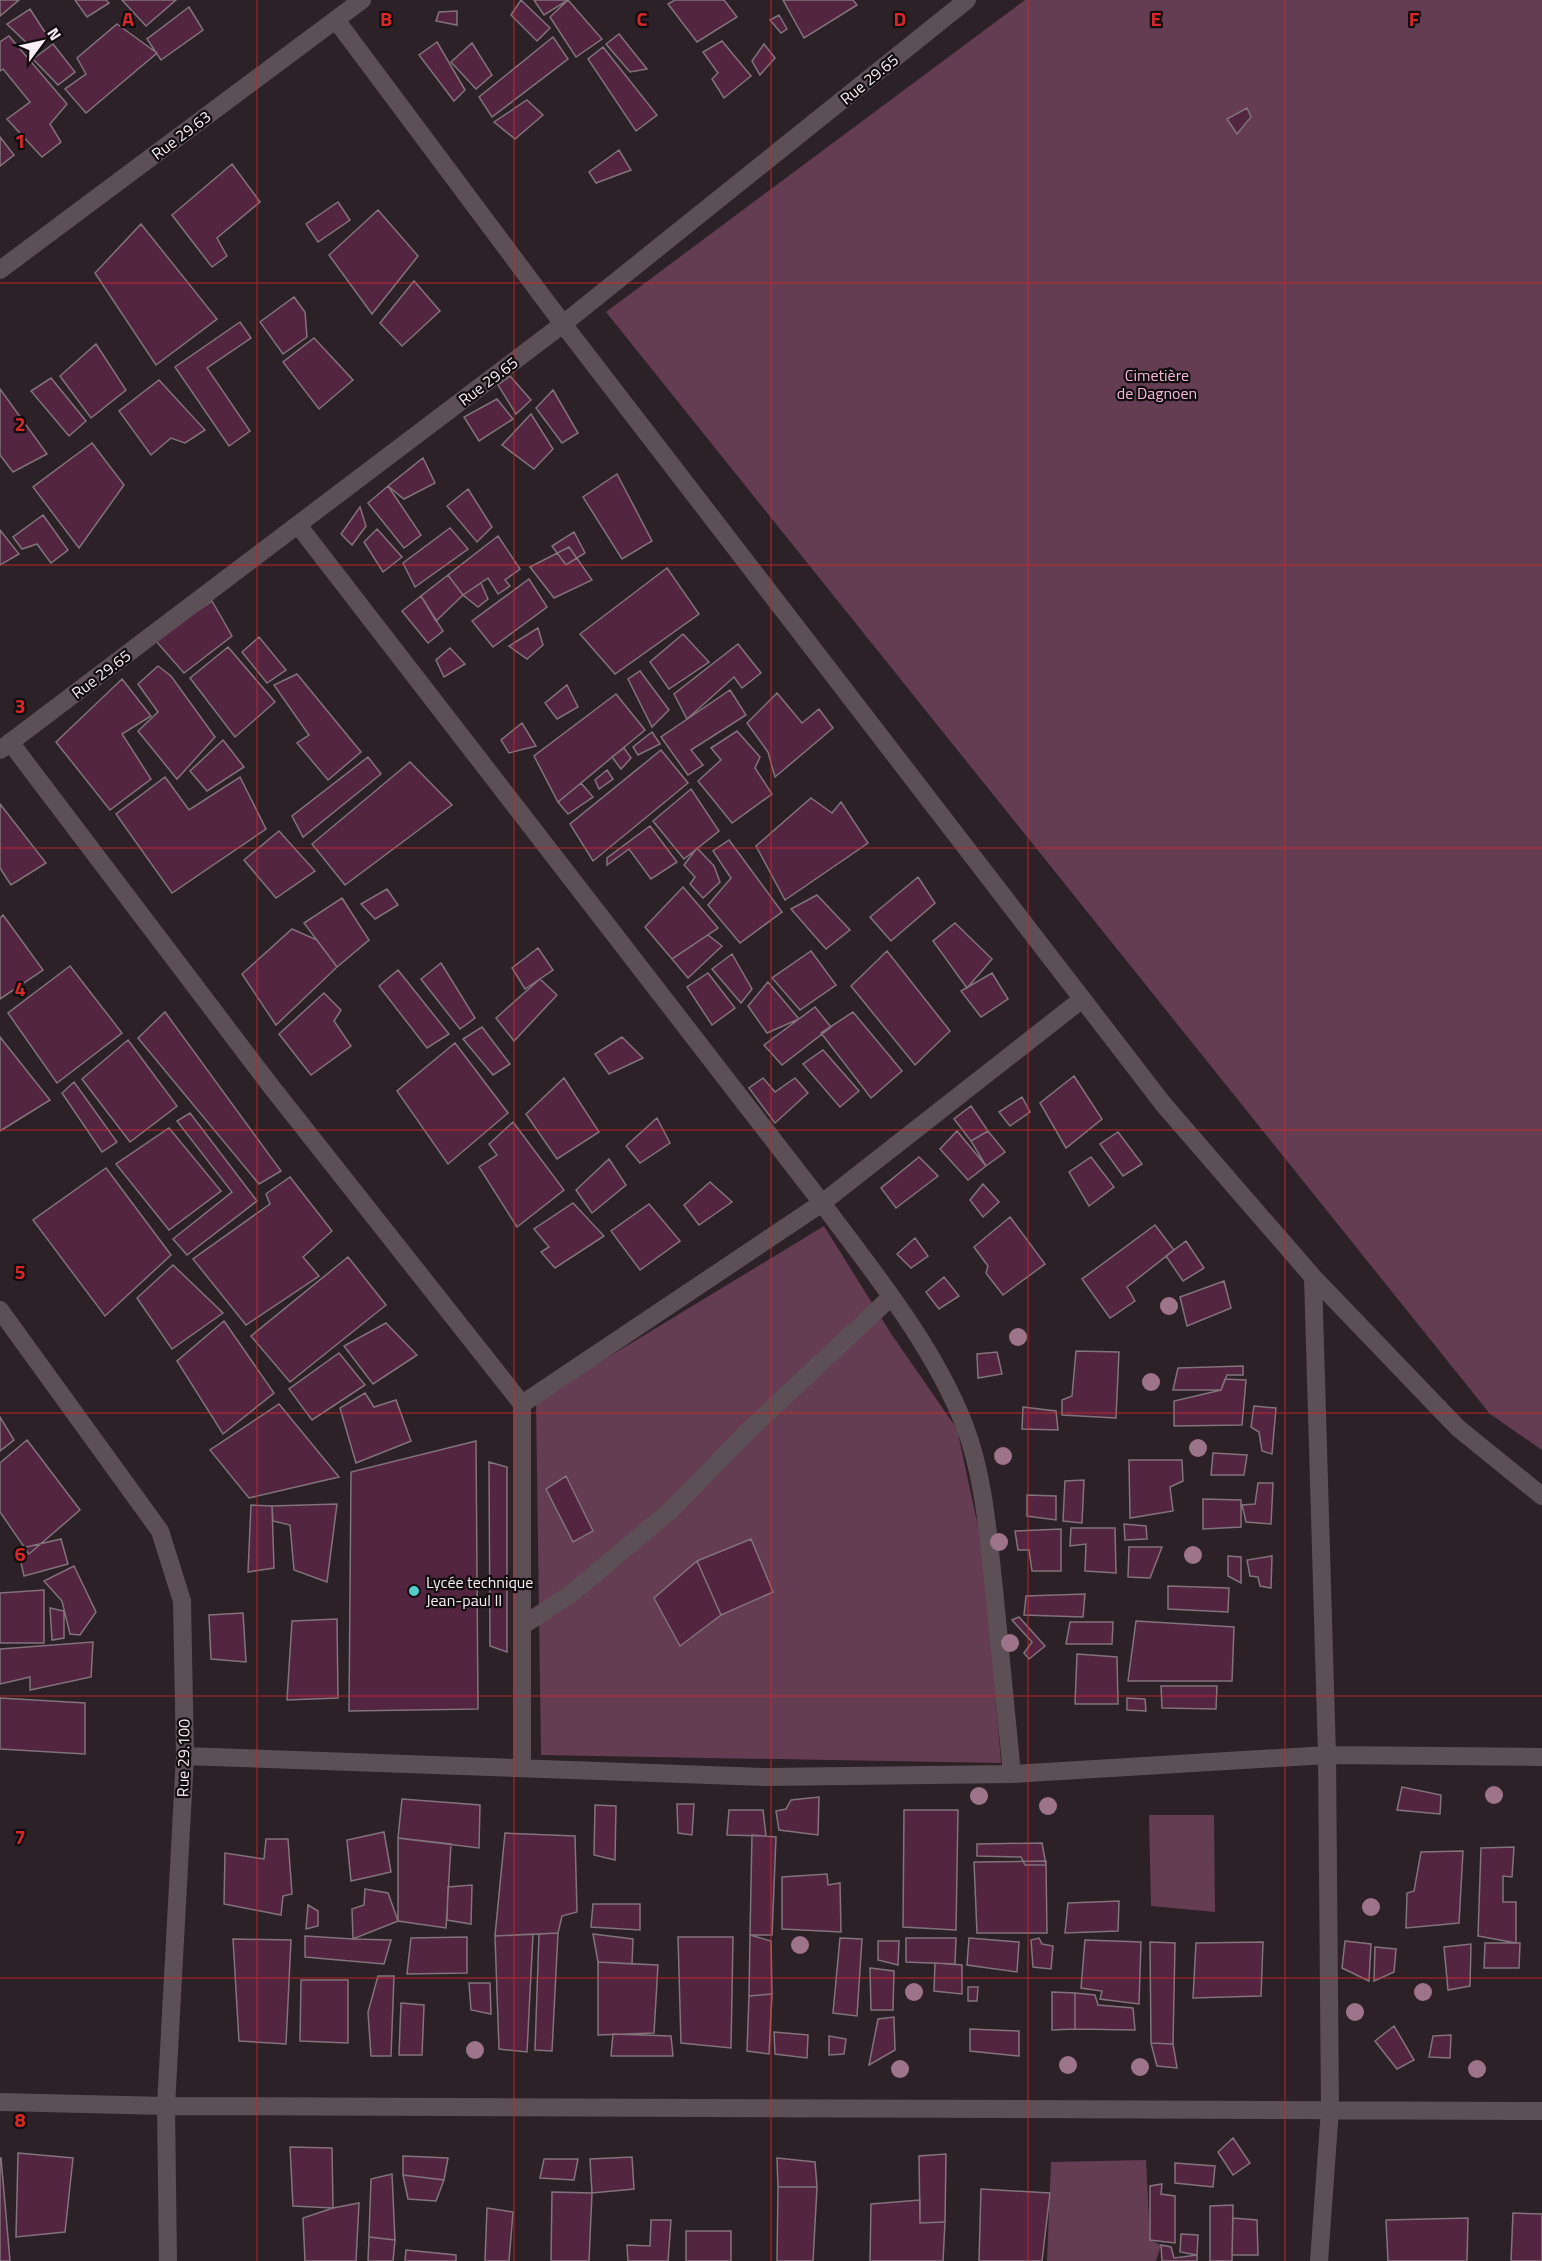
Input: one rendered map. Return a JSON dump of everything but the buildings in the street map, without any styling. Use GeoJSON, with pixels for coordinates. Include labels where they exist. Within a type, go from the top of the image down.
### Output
{"type":"FeatureCollection","features":[{"type":"Feature","properties":{"kind":"street","name":"Rue 29.63"},"geometry":{"type":"LineString","coordinates":[[0,270],[362,0]]}},
{"type":"Feature","properties":{"kind":"street","name":"Rue 29.65"},"geometry":{"type":"LineString","coordinates":[[5,746],[563,324],[967,0]]}},
{"type":"Feature","properties":{"kind":"street"},"geometry":{"type":"LineString","coordinates":[[336,20],[563,324],[1171,1114],[1313,1277],[1458,1428],[1542,1496]]}},
{"type":"Feature","properties":{"kind":"street"},"geometry":{"type":"LineString","coordinates":[[298,525],[822,1203],[891,1297],[951,1394],[973,1454],[987,1527],[1012,1774]]}},
{"type":"Feature","properties":{"kind":"street"},"geometry":{"type":"LineString","coordinates":[[5,746],[522,1404],[522,1768]]}},
{"type":"Feature","properties":{"kind":"street"},"geometry":{"type":"LineString","coordinates":[[522,1404],[822,1203],[1081,1000]]}},
{"type":"Feature","properties":{"kind":"street"},"geometry":{"type":"LineString","coordinates":[[1313,1277],[1327,1755],[1330,2109],[1319,2261]]}},
{"type":"Feature","properties":{"kind":"street"},"geometry":{"type":"LineString","coordinates":[[522,1626],[572,1593],[671,1510],[749,1430],[891,1297]]}},
{"type":"Feature","properties":{"kind":"street","name":"Rue 29.100"},"geometry":{"type":"LineString","coordinates":[[0,1310],[160,1531],[182,1601],[185,1756],[166,2106],[168,2261]]}},
{"type":"Feature","properties":{"kind":"street"},"geometry":{"type":"LineString","coordinates":[[185,1756],[765,1777],[1012,1774],[1327,1755],[1542,1757]]}},
{"type":"Feature","properties":{"kind":"street"},"geometry":{"type":"LineString","coordinates":[[0,2102],[166,2106],[1542,2111]]}},
{"type":"Feature","properties":{"kind":"green space","name":"Cimetière de Dagnoen"},"geometry":{"type":"Polygon","coordinates":[[[1025,0],[1542,0],[1542,1450],[1490,1414],[606,312],[1025,0]]]}},
{"type":"Feature","properties":{"kind":"green space"},"geometry":{"type":"Polygon","coordinates":[[[824,1226],[892,1335],[957,1429],[985,1559],[1001,1763],[541,1755],[536,1401],[824,1226]]]}},
{"type":"Feature","properties":{"kind":"green space"},"geometry":{"type":"Polygon","coordinates":[[[1149,1815],[1214,1815],[1215,1912],[1151,1906],[1149,1815]]]}},
{"type":"Feature","properties":{"kind":"green space"},"geometry":{"type":"Polygon","coordinates":[[[1146,2160],[1150,2240],[1161,2245],[1156,2261],[1047,2261],[1051,2162],[1146,2160]]]}},
{"type":"Feature","properties":{"kind":"place","name":"Lycée technique Jean-paul II"},"geometry":{"type":"Point","coordinates":[414,1591]}}]}
